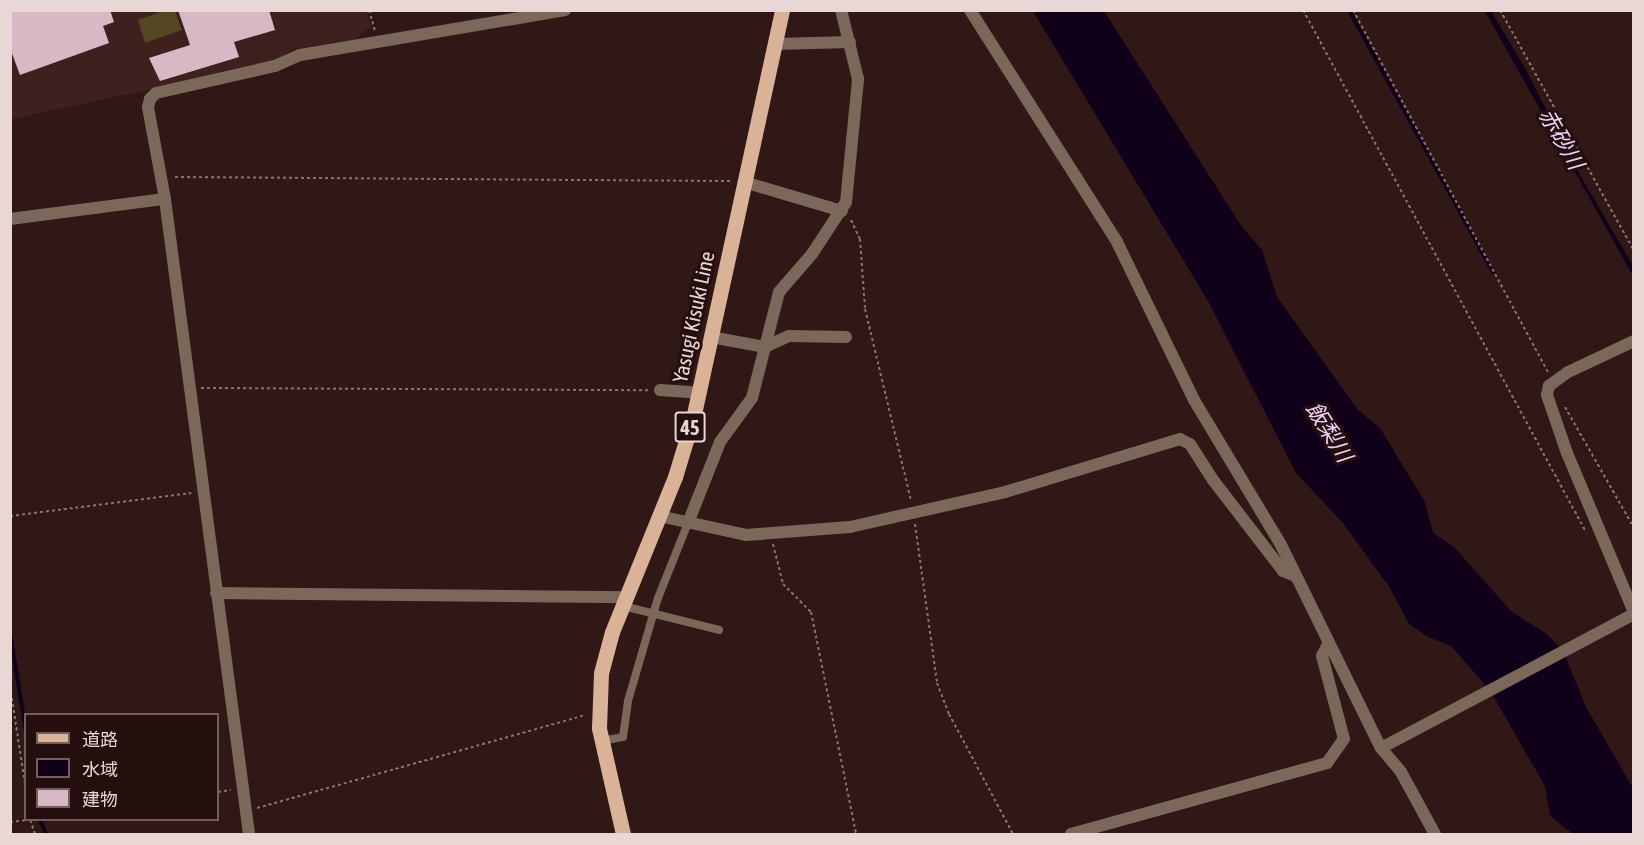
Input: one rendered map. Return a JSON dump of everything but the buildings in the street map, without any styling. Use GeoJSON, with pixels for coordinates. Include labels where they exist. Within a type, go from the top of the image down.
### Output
{"type":"FeatureCollection","features":[{"type":"Feature","properties":{"kind":"main road","name":"Yasugi Kisuki Line"},"geometry":{"type":"LineString","coordinates":[[623,834],[601,741],[598,712],[604,655],[659,516],[699,393],[782,10]]}},
{"type":"Feature","properties":{"kind":"street"},"geometry":{"type":"LineString","coordinates":[[249,834],[165,199],[148,107],[156,93],[275,66],[300,55],[565,10]]}},
{"type":"Feature","properties":{"kind":"street"},"geometry":{"type":"LineString","coordinates":[[688,523],[720,442],[752,398],[779,292],[842,211],[846,202],[858,79],[841,10]]}},
{"type":"Feature","properties":{"kind":"street"},"geometry":{"type":"LineString","coordinates":[[970,10],[1117,242],[1194,400],[1281,545],[1328,644],[1435,834]]}},
{"type":"Feature","properties":{"kind":"street"},"geometry":{"type":"LineString","coordinates":[[776,44],[850,42]]}},
{"type":"Feature","properties":{"kind":"street"},"geometry":{"type":"LineString","coordinates":[[744,182],[842,211]]}},
{"type":"Feature","properties":{"kind":"street"},"geometry":{"type":"LineString","coordinates":[[10,219],[165,199]]}},
{"type":"Feature","properties":{"kind":"street"},"geometry":{"type":"LineString","coordinates":[[711,337],[765,347],[789,336],[846,337]]}},
{"type":"Feature","properties":{"kind":"street"},"geometry":{"type":"LineString","coordinates":[[1386,744],[1631,615],[1552,416],[1547,395],[1554,382],[1634,341]]}},
{"type":"Feature","properties":{"kind":"street"},"geometry":{"type":"LineString","coordinates":[[660,390],[699,393]]}},
{"type":"Feature","properties":{"kind":"street"},"geometry":{"type":"LineString","coordinates":[[659,516],[770,536],[850,527],[1005,492],[1180,439],[1190,444],[1213,480],[1283,571],[1294,576]]}},
{"type":"Feature","properties":{"kind":"street"},"geometry":{"type":"LineString","coordinates":[[216,593],[625,601]]}},
{"type":"Feature","properties":{"kind":"street"},"geometry":{"type":"LineString","coordinates":[[1071,834],[1327,763],[1344,739],[1322,656],[1328,644]]}},
{"type":"Feature","properties":{"kind":"lane"},"geometry":{"type":"LineString","coordinates":[[601,741],[623,737],[628,701],[654,613],[688,523]]}},
{"type":"Feature","properties":{"kind":"lane"},"geometry":{"type":"LineString","coordinates":[[625,601],[654,613],[719,630]]}},
{"type":"Feature","properties":{"kind":"path"},"geometry":{"type":"LineString","coordinates":[[369,10],[377,42]]}},
{"type":"Feature","properties":{"kind":"path"},"geometry":{"type":"LineString","coordinates":[[1303,10],[1588,536]]}},
{"type":"Feature","properties":{"kind":"path"},"geometry":{"type":"LineString","coordinates":[[1353,10],[1554,382]]}},
{"type":"Feature","properties":{"kind":"path"},"geometry":{"type":"LineString","coordinates":[[1500,10],[1634,251]]}},
{"type":"Feature","properties":{"kind":"path"},"geometry":{"type":"LineString","coordinates":[[160,177],[744,182]]}},
{"type":"Feature","properties":{"kind":"path"},"geometry":{"type":"LineString","coordinates":[[842,211],[860,238],[866,309],[913,513],[937,683],[949,714],[1013,834]]}},
{"type":"Feature","properties":{"kind":"path"},"geometry":{"type":"LineString","coordinates":[[204,388],[660,390]]}},
{"type":"Feature","properties":{"kind":"path"},"geometry":{"type":"LineString","coordinates":[[1564,404],[1634,528]]}},
{"type":"Feature","properties":{"kind":"path"},"geometry":{"type":"LineString","coordinates":[[10,516],[204,492]]}},
{"type":"Feature","properties":{"kind":"path"},"geometry":{"type":"LineString","coordinates":[[770,536],[783,584],[811,612],[856,834]]}},
{"type":"Feature","properties":{"kind":"path"},"geometry":{"type":"LineString","coordinates":[[10,686],[24,778]]}},
{"type":"Feature","properties":{"kind":"path"},"geometry":{"type":"LineString","coordinates":[[256,808],[598,712]]}},
{"type":"Feature","properties":{"kind":"shaded area"},"geometry":{"type":"Polygon","coordinates":[[[366,10],[371,26],[354,40],[292,49],[274,63],[11,119],[11,11],[366,10]]]}},
{"type":"Feature","properties":{"kind":"shaded area"},"geometry":{"type":"Polygon","coordinates":[[[163,11],[175,11],[182,30],[145,43],[138,20],[163,11]]]}},
{"type":"Feature","properties":{"kind":"water","name":"飯梨川"},"geometry":{"type":"Polygon","coordinates":[[[1033,11],[1104,11],[1242,227],[1262,250],[1277,297],[1358,410],[1380,428],[1425,502],[1433,533],[1455,548],[1512,612],[1547,634],[1559,647],[1486,686],[1451,646],[1428,637],[1409,624],[1390,588],[1343,523],[1296,473],[1208,301],[1033,11]]]}},
{"type":"Feature","properties":{"kind":"water","name":"赤砂川"},"geometry":{"type":"Polygon","coordinates":[[[1485,11],[1491,11],[1526,70],[1580,175],[1633,266],[1633,276],[1485,11]]]}},
{"type":"Feature","properties":{"kind":"water"},"geometry":{"type":"Polygon","coordinates":[[[1565,655],[1586,707],[1633,788],[1633,834],[1573,834],[1550,816],[1545,786],[1492,694],[1565,655]]]}},
{"type":"Feature","properties":{"kind":"waterway"},"geometry":{"type":"LineString","coordinates":[[1349,10],[1493,272]]}},
{"type":"Feature","properties":{"kind":"waterway"},"geometry":{"type":"LineString","coordinates":[[10,633],[24,720]]}},
{"type":"Feature","properties":{"kind":"waterway"},"geometry":{"type":"LineString","coordinates":[[40,821],[46,834]]}}]}
